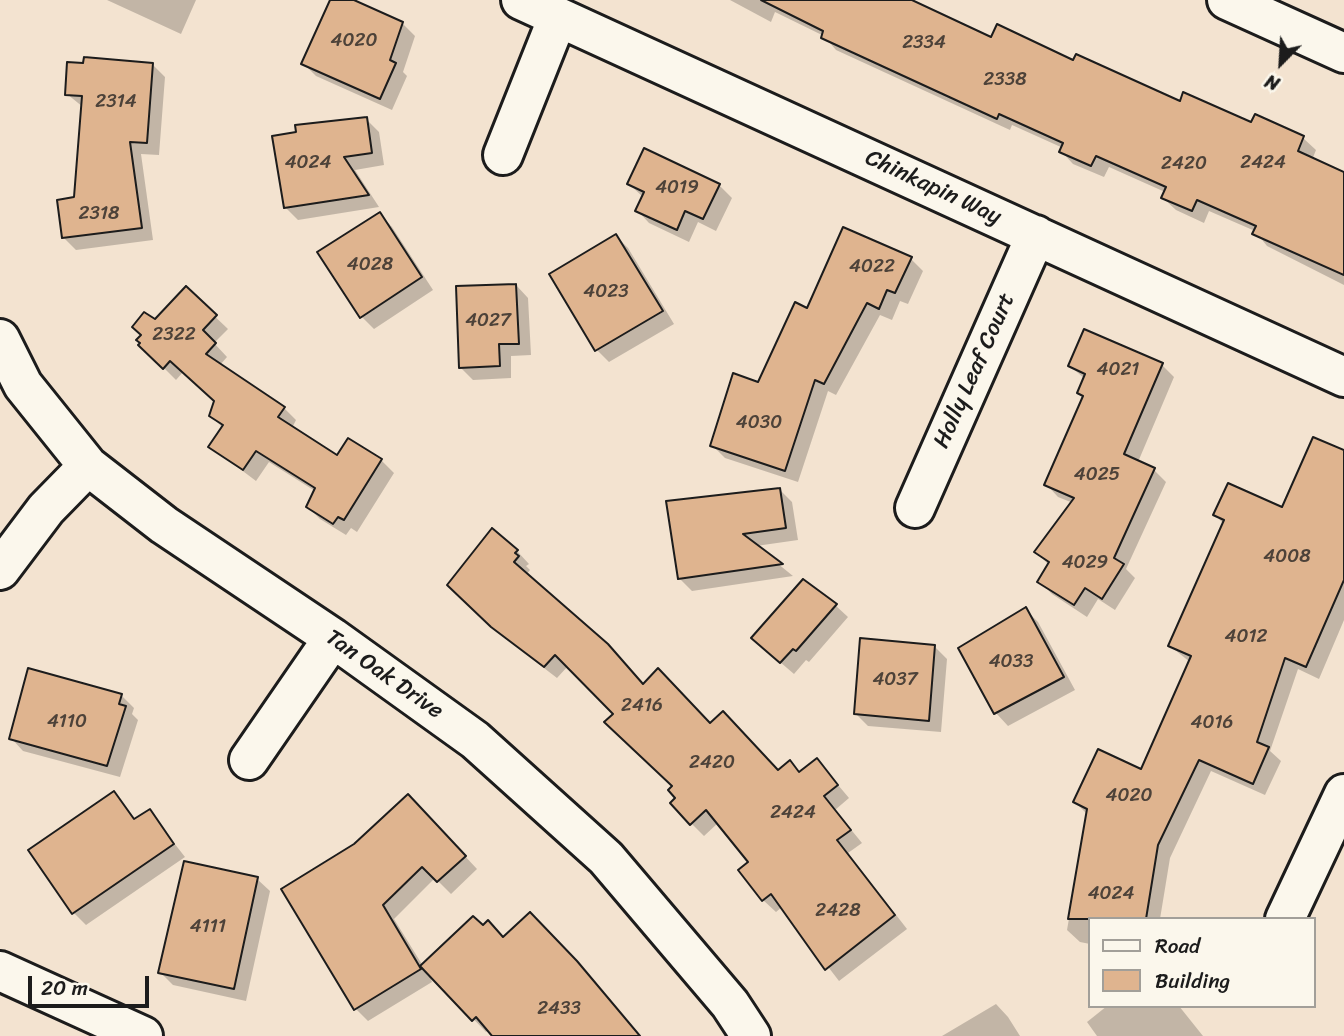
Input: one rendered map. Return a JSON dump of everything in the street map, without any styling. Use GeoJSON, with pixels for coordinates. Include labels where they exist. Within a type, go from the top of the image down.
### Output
{"type":"FeatureCollection","features":[{"type":"Feature","properties":{"kind":"street","name":"Chinkapin Way"},"geometry":{"type":"LineString","coordinates":[[521,0],[1344,377]]}},
{"type":"Feature","properties":{"kind":"street"},"geometry":{"type":"LineString","coordinates":[[1227,0],[1344,53]]}},
{"type":"Feature","properties":{"kind":"street"},"geometry":{"type":"LineString","coordinates":[[503,155],[558,17]]}},
{"type":"Feature","properties":{"kind":"street","name":"Holly Leaf Court"},"geometry":{"type":"LineString","coordinates":[[915,508],[1036,234]]}},
{"type":"Feature","properties":{"kind":"street","name":"Tan Oak Drive"},"geometry":{"type":"LineString","coordinates":[[0,339],[23,385],[88,466],[164,525],[333,638],[475,740],[606,858],[730,1004],[751,1036]]}},
{"type":"Feature","properties":{"kind":"street"},"geometry":{"type":"LineString","coordinates":[[0,570],[46,509],[88,466]]}},
{"type":"Feature","properties":{"kind":"street"},"geometry":{"type":"LineString","coordinates":[[249,760],[333,638]]}},
{"type":"Feature","properties":{"kind":"street"},"geometry":{"type":"LineString","coordinates":[[1286,917],[1344,794]]}},
{"type":"Feature","properties":{"kind":"street"},"geometry":{"type":"LineString","coordinates":[[0,971],[143,1036]]}},
{"type":"Feature","properties":{"kind":"building"},"geometry":{"type":"Polygon","coordinates":[[[330,0],[354,0],[403,22],[390,60],[396,63],[380,99],[301,64],[330,0]]]}},
{"type":"Feature","properties":{"kind":"building"},"geometry":{"type":"Polygon","coordinates":[[[761,0],[912,0],[991,37],[997,24],[1073,60],[1076,54],[1180,101],[1183,92],[1251,122],[1255,114],[1304,136],[1298,151],[1344,172],[1344,275],[1252,234],[1256,226],[1197,200],[1192,211],[1161,198],[1166,187],[1096,156],[1091,166],[1059,152],[1063,143],[999,114],[997,119],[821,38],[823,31],[761,0]]]}},
{"type":"Feature","properties":{"kind":"building"},"geometry":{"type":"Polygon","coordinates":[[[84,57],[153,63],[147,143],[130,142],[142,228],[62,238],[57,200],[74,197],[82,96],[65,95],[67,62],[83,63],[84,57]]]}},
{"type":"Feature","properties":{"kind":"building"},"geometry":{"type":"Polygon","coordinates":[[[367,117],[372,153],[344,157],[369,195],[284,208],[272,136],[296,132],[295,125],[367,117]]]}},
{"type":"Feature","properties":{"kind":"building"},"geometry":{"type":"Polygon","coordinates":[[[644,148],[720,184],[703,219],[685,211],[677,230],[635,211],[644,192],[627,184],[644,148]]]}},
{"type":"Feature","properties":{"kind":"building"},"geometry":{"type":"Polygon","coordinates":[[[380,212],[422,277],[360,318],[317,252],[380,212]]]}},
{"type":"Feature","properties":{"kind":"building"},"geometry":{"type":"Polygon","coordinates":[[[843,227],[912,257],[895,293],[887,290],[879,309],[867,303],[824,384],[815,380],[785,471],[710,446],[733,373],[758,382],[795,302],[807,308],[843,227]]]}},
{"type":"Feature","properties":{"kind":"building"},"geometry":{"type":"Polygon","coordinates":[[[616,234],[663,311],[595,351],[549,274],[616,234]]]}},
{"type":"Feature","properties":{"kind":"building"},"geometry":{"type":"Polygon","coordinates":[[[516,284],[519,344],[499,344],[500,366],[459,368],[456,286],[516,284]]]}},
{"type":"Feature","properties":{"kind":"building"},"geometry":{"type":"Polygon","coordinates":[[[186,286],[217,315],[203,330],[216,343],[206,354],[285,407],[278,417],[337,455],[348,438],[382,459],[344,520],[338,517],[333,524],[306,507],[315,488],[256,451],[243,470],[208,447],[223,425],[209,416],[214,401],[170,361],[163,369],[138,345],[140,343],[136,340],[141,335],[132,327],[144,312],[155,319],[186,286]]]}},
{"type":"Feature","properties":{"kind":"building"},"geometry":{"type":"Polygon","coordinates":[[[1084,329],[1163,363],[1124,454],[1155,468],[1114,558],[1124,564],[1102,599],[1085,588],[1074,605],[1037,582],[1049,562],[1034,552],[1074,498],[1044,485],[1083,396],[1077,393],[1085,374],[1068,366],[1084,329]]]}},
{"type":"Feature","properties":{"kind":"building"},"geometry":{"type":"Polygon","coordinates":[[[1313,437],[1344,450],[1344,580],[1306,667],[1285,658],[1257,742],[1269,747],[1253,784],[1199,760],[1158,845],[1146,917],[1068,919],[1087,809],[1073,802],[1098,749],[1141,769],[1191,656],[1168,646],[1224,520],[1213,515],[1228,483],[1282,507],[1313,437]]]}},
{"type":"Feature","properties":{"kind":"building"},"geometry":{"type":"Polygon","coordinates":[[[780,488],[786,528],[743,534],[783,564],[678,579],[666,501],[780,488]]]}},
{"type":"Feature","properties":{"kind":"building"},"geometry":{"type":"Polygon","coordinates":[[[492,528],[518,550],[515,553],[519,556],[514,562],[608,644],[643,684],[658,668],[710,723],[723,711],[778,770],[790,760],[799,772],[817,758],[838,785],[824,796],[851,830],[837,840],[895,915],[825,970],[771,894],[762,901],[738,870],[748,862],[706,810],[690,825],[670,803],[675,798],[668,790],[672,786],[604,722],[613,714],[555,655],[544,667],[491,627],[447,585],[492,528]]]}},
{"type":"Feature","properties":{"kind":"building"},"geometry":{"type":"Polygon","coordinates":[[[803,579],[837,604],[796,651],[793,649],[780,663],[751,638],[803,579]]]}},
{"type":"Feature","properties":{"kind":"building"},"geometry":{"type":"Polygon","coordinates":[[[1026,607],[1064,677],[994,714],[958,648],[1026,607]]]}},
{"type":"Feature","properties":{"kind":"building"},"geometry":{"type":"Polygon","coordinates":[[[860,638],[935,645],[929,721],[854,714],[860,638]]]}},
{"type":"Feature","properties":{"kind":"building"},"geometry":{"type":"Polygon","coordinates":[[[28,668],[122,694],[119,704],[126,706],[107,766],[9,739],[28,668]]]}},
{"type":"Feature","properties":{"kind":"building"},"geometry":{"type":"Polygon","coordinates":[[[114,791],[134,819],[150,809],[174,844],[72,914],[28,850],[114,791]]]}},
{"type":"Feature","properties":{"kind":"building"},"geometry":{"type":"Polygon","coordinates":[[[408,794],[466,856],[437,882],[422,867],[383,905],[421,969],[354,1010],[281,889],[354,844],[408,794]]]}},
{"type":"Feature","properties":{"kind":"building"},"geometry":{"type":"Polygon","coordinates":[[[184,861],[258,877],[234,989],[158,973],[184,861]]]}},
{"type":"Feature","properties":{"kind":"building"},"geometry":{"type":"Polygon","coordinates":[[[530,912],[577,961],[640,1036],[492,1036],[476,1017],[472,1021],[420,966],[473,916],[483,925],[488,920],[503,937],[530,912]]]}}]}
